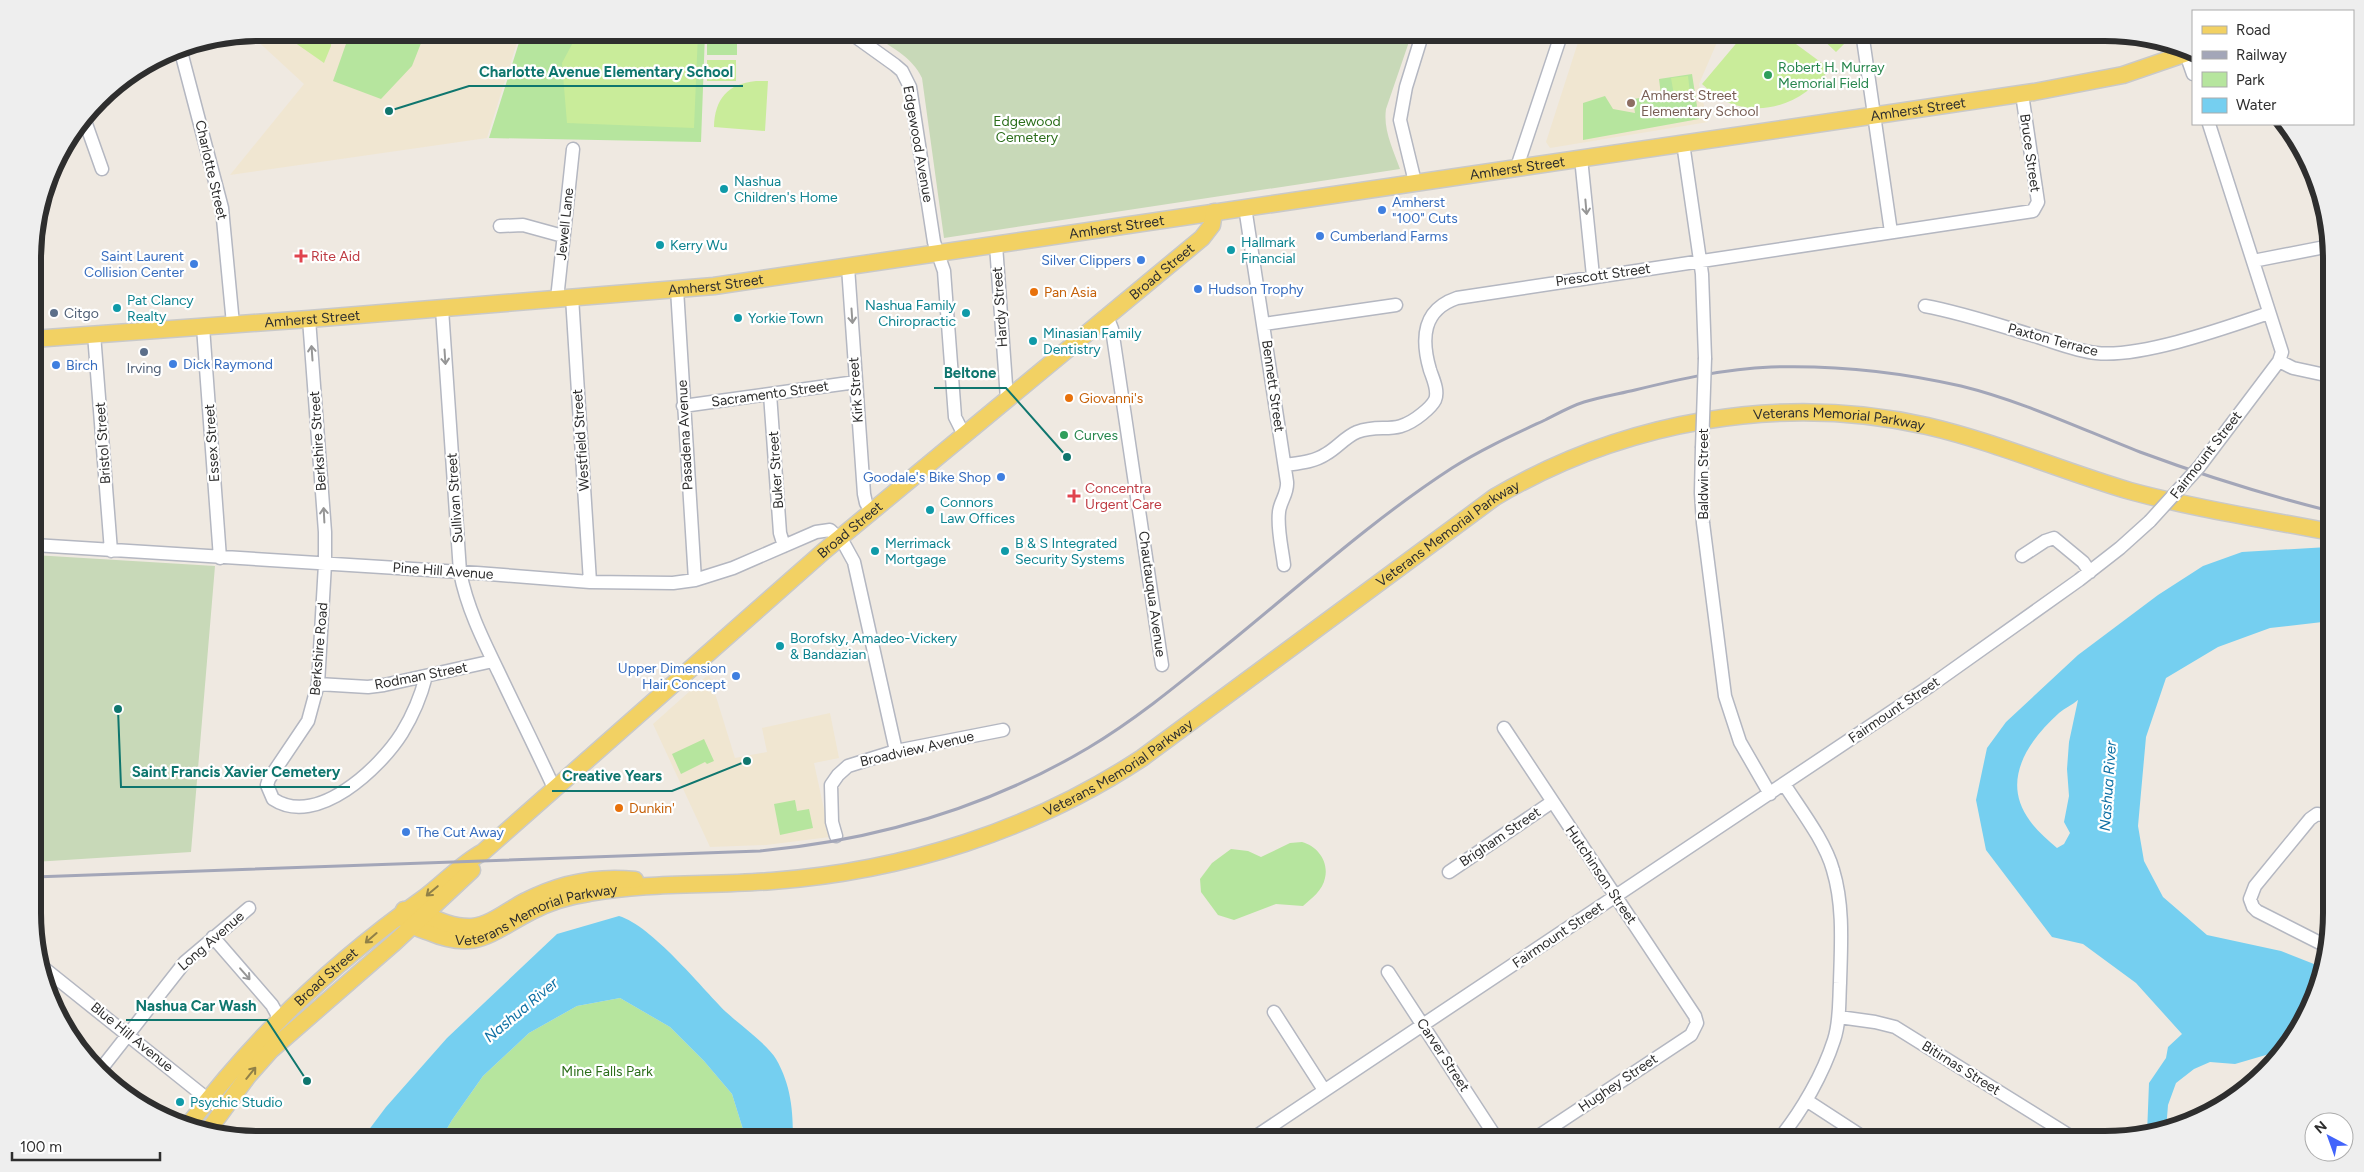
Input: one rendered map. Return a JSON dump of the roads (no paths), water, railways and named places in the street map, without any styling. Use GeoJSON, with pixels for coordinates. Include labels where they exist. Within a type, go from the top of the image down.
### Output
{"type":"FeatureCollection","features":[{"type":"Feature","properties":{"kind":"main road","name":"Amherst Street"},"geometry":{"type":"LineString","coordinates":[[41,338],[442,309],[677,289],[848,267],[2022,94],[2123,76],[2181,55]]}},
{"type":"Feature","properties":{"kind":"main road","name":"Broad Street"},"geometry":{"type":"LineString","coordinates":[[192,1120],[238,1062],[277,1021],[406,909],[425,897],[468,861],[483,852],[840,538],[1204,236],[1212,225],[1214,212]]}},
{"type":"Feature","properties":{"kind":"main road","name":"Veterans Memorial Parkway"},"geometry":{"type":"LineString","coordinates":[[406,909],[419,920],[449,939],[471,940],[490,935],[532,911],[566,898],[604,890],[682,884],[784,880],[877,867],[962,845],[1048,811],[1111,778],[1167,742],[1453,526],[1495,497],[1577,456],[1627,438],[1666,428],[1724,417],[1785,413],[1838,414],[1904,422],[1970,438],[2134,492],[2323,531]]}},
{"type":"Feature","properties":{"kind":"main road","name":"Broad Street"},"geometry":{"type":"LineString","coordinates":[[212,1126],[271,1050],[451,891],[474,868],[483,852]]}},
{"type":"Feature","properties":{"kind":"main road","name":"Veterans Memorial Parkway"},"geometry":{"type":"LineString","coordinates":[[419,920],[466,927],[488,922],[545,893],[586,881],[620,878],[682,884]]}},
{"type":"Feature","properties":{"kind":"main road"},"geometry":{"type":"LineString","coordinates":[[451,891],[447,900],[449,912],[456,921],[466,927]]}},
{"type":"Feature","properties":{"kind":"street","name":"Edgewood Avenue"},"geometry":{"type":"LineString","coordinates":[[862,41],[895,65],[902,72],[910,87],[934,242],[944,271],[956,423],[964,435]]}},
{"type":"Feature","properties":{"kind":"street"},"geometry":{"type":"LineString","coordinates":[[1415,182],[1400,120],[1406,87],[1420,41]]}},
{"type":"Feature","properties":{"kind":"street"},"geometry":{"type":"LineString","coordinates":[[1517,167],[1559,41]]}},
{"type":"Feature","properties":{"kind":"street"},"geometry":{"type":"LineString","coordinates":[[1863,41],[1891,232]]}},
{"type":"Feature","properties":{"kind":"street","name":"Charlotte Street"},"geometry":{"type":"LineString","coordinates":[[182,56],[222,208],[233,324]]}},
{"type":"Feature","properties":{"kind":"street","name":"Bruce Street"},"geometry":{"type":"LineString","coordinates":[[2022,94],[2038,202],[2034,211]]}},
{"type":"Feature","properties":{"kind":"street"},"geometry":{"type":"LineString","coordinates":[[2209,125],[2281,348],[2279,360],[2293,368],[2323,374]]}},
{"type":"Feature","properties":{"kind":"street"},"geometry":{"type":"LineString","coordinates":[[87,126],[102,169]]}},
{"type":"Feature","properties":{"kind":"street","name":"Baldwin Street"},"geometry":{"type":"LineString","coordinates":[[1683,143],[1705,309],[1702,515],[1726,701],[1743,749],[1770,794]]}},
{"type":"Feature","properties":{"kind":"street","name":"Jewell Lane"},"geometry":{"type":"LineString","coordinates":[[565,298],[564,236],[573,149]]}},
{"type":"Feature","properties":{"kind":"street"},"geometry":{"type":"LineString","coordinates":[[1581,158],[1593,276]]}},
{"type":"Feature","properties":{"kind":"street","name":"Bennett Street"},"geometry":{"type":"LineString","coordinates":[[1245,207],[1288,490],[1279,515],[1284,564]]}},
{"type":"Feature","properties":{"kind":"street","name":"Prescott Street"},"geometry":{"type":"LineString","coordinates":[[1285,465],[1318,458],[1358,432],[1392,429],[1408,424],[1428,409],[1434,400],[1436,391],[1425,349],[1425,332],[1432,315],[1448,301],[1466,296],[1593,276],[2034,211]]}},
{"type":"Feature","properties":{"kind":"street"},"geometry":{"type":"LineString","coordinates":[[500,226],[523,225],[564,236]]}},
{"type":"Feature","properties":{"kind":"street","name":"Hardy Street"},"geometry":{"type":"LineString","coordinates":[[996,245],[1007,399]]}},
{"type":"Feature","properties":{"kind":"street"},"geometry":{"type":"LineString","coordinates":[[2253,261],[2322,248]]}},
{"type":"Feature","properties":{"kind":"street","name":"Kirk Street"},"geometry":{"type":"LineString","coordinates":[[848,267],[864,494],[866,503],[872,512]]}},
{"type":"Feature","properties":{"kind":"street","name":"Pasadena Avenue"},"geometry":{"type":"LineString","coordinates":[[677,289],[695,580]]}},
{"type":"Feature","properties":{"kind":"street","name":"Westfield Street"},"geometry":{"type":"LineString","coordinates":[[565,298],[590,582]]}},
{"type":"Feature","properties":{"kind":"street"},"geometry":{"type":"LineString","coordinates":[[1264,324],[1396,305]]}},
{"type":"Feature","properties":{"kind":"street","name":"Paxton Terrace"},"geometry":{"type":"LineString","coordinates":[[1925,306],[1958,313],[2078,350],[2104,354],[2171,343],[2269,313]]}},
{"type":"Feature","properties":{"kind":"street","name":"Sullivan Street"},"geometry":{"type":"LineString","coordinates":[[442,309],[460,572],[466,600],[554,788]]}},
{"type":"Feature","properties":{"kind":"street","name":"Chautauqua Avenue"},"geometry":{"type":"LineString","coordinates":[[1107,316],[1112,329],[1162,665]]}},
{"type":"Feature","properties":{"kind":"street","name":"Berkshire Street"},"geometry":{"type":"LineString","coordinates":[[309,319],[324,510],[325,564]]}},
{"type":"Feature","properties":{"kind":"street","name":"Essex Street"},"geometry":{"type":"LineString","coordinates":[[203,327],[220,558]]}},
{"type":"Feature","properties":{"kind":"street","name":"Bristol Street"},"geometry":{"type":"LineString","coordinates":[[94,334],[111,551]]}},
{"type":"Feature","properties":{"kind":"street","name":"Fairmount Street"},"geometry":{"type":"LineString","coordinates":[[1264,1131],[1424,1026],[1940,679],[2090,572],[2150,521],[2205,460],[2279,360]]}},
{"type":"Feature","properties":{"kind":"street","name":"Sacramento Street"},"geometry":{"type":"LineString","coordinates":[[683,406],[856,382]]}},
{"type":"Feature","properties":{"kind":"street","name":"Buker Street"},"geometry":{"type":"LineString","coordinates":[[770,394],[780,533],[784,546]]}},
{"type":"Feature","properties":{"kind":"street","name":"Pine Hill Avenue"},"geometry":{"type":"LineString","coordinates":[[41,546],[590,582],[673,583],[695,580],[741,565],[822,530],[833,532],[840,538]]}},
{"type":"Feature","properties":{"kind":"street"},"geometry":{"type":"LineString","coordinates":[[840,538],[849,549],[854,562],[896,752]]}},
{"type":"Feature","properties":{"kind":"street"},"geometry":{"type":"LineString","coordinates":[[2022,556],[2048,539],[2054,538],[2083,562],[2090,572]]}},
{"type":"Feature","properties":{"kind":"street","name":"Berkshire Road"},"geometry":{"type":"LineString","coordinates":[[325,564],[318,684],[308,721],[269,779],[267,785],[273,799],[289,807],[312,806],[334,797],[375,765],[402,732],[420,698],[426,676]]}},
{"type":"Feature","properties":{"kind":"street","name":"Rodman Street"},"geometry":{"type":"LineString","coordinates":[[318,684],[368,687],[493,661]]}},
{"type":"Feature","properties":{"kind":"street","name":"Hutchinson Street"},"geometry":{"type":"LineString","coordinates":[[1504,728],[1695,1016],[1697,1023]]}},
{"type":"Feature","properties":{"kind":"street","name":"Broadview Avenue"},"geometry":{"type":"LineString","coordinates":[[836,836],[832,822],[831,785],[848,766],[896,752],[1003,730]]}},
{"type":"Feature","properties":{"kind":"street"},"geometry":{"type":"LineString","coordinates":[[1784,784],[1823,847],[1833,868],[1838,890],[1841,926],[1839,1017],[1835,1038],[1826,1061],[1806,1100],[1787,1131]]}},
{"type":"Feature","properties":{"kind":"street","name":"Brigham Street"},"geometry":{"type":"LineString","coordinates":[[1449,872],[1552,802]]}},
{"type":"Feature","properties":{"kind":"street"},"geometry":{"type":"LineString","coordinates":[[2321,943],[2259,912],[2253,907],[2250,899],[2255,886],[2310,819],[2317,814],[2323,815]]}},
{"type":"Feature","properties":{"kind":"street","name":"Long Avenue"},"geometry":{"type":"LineString","coordinates":[[104,1066],[180,967],[249,908]]}},
{"type":"Feature","properties":{"kind":"street"},"geometry":{"type":"LineString","coordinates":[[213,937],[275,1008],[277,1021]]}},
{"type":"Feature","properties":{"kind":"street","name":"Carver Street"},"geometry":{"type":"LineString","coordinates":[[1388,972],[1492,1131]]}},
{"type":"Feature","properties":{"kind":"street","name":"Blue Hill Avenue"},"geometry":{"type":"LineString","coordinates":[[50,973],[128,1034],[222,1112]]}},
{"type":"Feature","properties":{"kind":"street"},"geometry":{"type":"LineString","coordinates":[[1274,1012],[1324,1090]]}},
{"type":"Feature","properties":{"kind":"street","name":"Bitirnas Street"},"geometry":{"type":"LineString","coordinates":[[1839,1017],[1895,1027],[2062,1131]]}},
{"type":"Feature","properties":{"kind":"street","name":"Hughey Street"},"geometry":{"type":"LineString","coordinates":[[1546,1131],[1691,1035],[1697,1023]]}},
{"type":"Feature","properties":{"kind":"street"},"geometry":{"type":"LineString","coordinates":[[1806,1100],[1854,1131]]}},
{"type":"Feature","properties":{"kind":"water","name":"Nashua River"},"geometry":{"type":"Polygon","coordinates":[[[2323,547],[2323,622],[2270,628],[2218,647],[2166,678],[2146,737],[2138,826],[2144,861],[2163,897],[2207,935],[2281,951],[2316,965],[2306,996],[2294,1022],[2272,1053],[2235,1064],[2210,1062],[2194,1069],[2176,1083],[2168,1105],[2167,1121],[2147,1127],[2149,1083],[2166,1058],[2168,1047],[2182,1034],[2136,983],[2083,944],[2052,937],[1986,850],[1976,800],[1987,748],[2006,722],[2078,655],[2158,595],[2203,566],[2242,552],[2323,547]],[[2078,700],[2059,713],[2037,736],[2028,749],[2018,777],[2021,806],[2033,825],[2057,848],[2064,844],[2070,833],[2064,822],[2069,796],[2067,769],[2069,742],[2078,700]]]}},
{"type":"Feature","properties":{"kind":"water","name":"Nashua River"},"geometry":{"type":"Polygon","coordinates":[[[619,916],[632,922],[661,944],[726,1012],[772,1053],[781,1069],[788,1088],[792,1108],[793,1131],[744,1131],[732,1094],[704,1061],[670,1027],[620,998],[577,1006],[529,1033],[483,1076],[446,1131],[368,1131],[386,1107],[447,1038],[557,934],[619,916]]]}},
{"type":"Feature","properties":{"kind":"railway"},"geometry":{"type":"LineString","coordinates":[[41,877],[760,851],[846,839],[930,818],[1011,788],[1050,769],[1107,736],[1181,682],[1395,508],[1452,468],[1498,442],[1584,402],[1719,372],[1771,367],[1843,368],[1891,373],[1961,386],[2029,407],[2187,469],[2323,509]]}},
{"type":"Feature","properties":{"kind":"place","name":"Robert H. Murray Memorial Field"},"geometry":{"type":"Point","coordinates":[1768,75]}},
{"type":"Feature","properties":{"kind":"place","name":"Amherst Street Elementary School"},"geometry":{"type":"Point","coordinates":[1631,103]}},
{"type":"Feature","properties":{"kind":"place","name":"Charlotte Avenue Elementary School"},"geometry":{"type":"Point","coordinates":[389,111]}},
{"type":"Feature","properties":{"kind":"place","name":"Nashua Children's Home"},"geometry":{"type":"Point","coordinates":[724,189]}},
{"type":"Feature","properties":{"kind":"place","name":"Amherst \"100\" Cuts"},"geometry":{"type":"Point","coordinates":[1382,210]}},
{"type":"Feature","properties":{"kind":"place","name":"Cumberland Farms"},"geometry":{"type":"Point","coordinates":[1320,236]}},
{"type":"Feature","properties":{"kind":"place","name":"Kerry Wu"},"geometry":{"type":"Point","coordinates":[660,245]}},
{"type":"Feature","properties":{"kind":"place","name":"Hallmark Financial"},"geometry":{"type":"Point","coordinates":[1231,250]}},
{"type":"Feature","properties":{"kind":"place","name":"Rite Aid"},"geometry":{"type":"Point","coordinates":[301,256]}},
{"type":"Feature","properties":{"kind":"place","name":"Silver Clippers"},"geometry":{"type":"Point","coordinates":[1141,260]}},
{"type":"Feature","properties":{"kind":"place","name":"Saint Laurent Collision Center"},"geometry":{"type":"Point","coordinates":[194,264]}},
{"type":"Feature","properties":{"kind":"place","name":"Hudson Trophy"},"geometry":{"type":"Point","coordinates":[1198,289]}},
{"type":"Feature","properties":{"kind":"place","name":"Pan Asia"},"geometry":{"type":"Point","coordinates":[1034,292]}},
{"type":"Feature","properties":{"kind":"place","name":"Pat Clancy Realty"},"geometry":{"type":"Point","coordinates":[117,308]}},
{"type":"Feature","properties":{"kind":"place","name":"Citgo"},"geometry":{"type":"Point","coordinates":[54,313]}},
{"type":"Feature","properties":{"kind":"place","name":"Nashua Family Chiropractic"},"geometry":{"type":"Point","coordinates":[966,313]}},
{"type":"Feature","properties":{"kind":"place","name":"Yorkie Town"},"geometry":{"type":"Point","coordinates":[738,318]}},
{"type":"Feature","properties":{"kind":"place","name":"Minasian Family Dentistry"},"geometry":{"type":"Point","coordinates":[1033,341]}},
{"type":"Feature","properties":{"kind":"place","name":"Irving"},"geometry":{"type":"Point","coordinates":[144,352]}},
{"type":"Feature","properties":{"kind":"place","name":"Dick Raymond"},"geometry":{"type":"Point","coordinates":[173,364]}},
{"type":"Feature","properties":{"kind":"place","name":"Birch"},"geometry":{"type":"Point","coordinates":[56,365]}},
{"type":"Feature","properties":{"kind":"place","name":"Giovanni's"},"geometry":{"type":"Point","coordinates":[1069,398]}},
{"type":"Feature","properties":{"kind":"place","name":"Curves"},"geometry":{"type":"Point","coordinates":[1064,435]}},
{"type":"Feature","properties":{"kind":"place","name":"Beltone"},"geometry":{"type":"Point","coordinates":[1067,457]}},
{"type":"Feature","properties":{"kind":"place","name":"Goodale's Bike Shop"},"geometry":{"type":"Point","coordinates":[1001,477]}},
{"type":"Feature","properties":{"kind":"place","name":"Concentra Urgent Care"},"geometry":{"type":"Point","coordinates":[1074,496]}},
{"type":"Feature","properties":{"kind":"place","name":"Connors Law Offices"},"geometry":{"type":"Point","coordinates":[930,510]}},
{"type":"Feature","properties":{"kind":"place","name":"Merrimack Mortgage"},"geometry":{"type":"Point","coordinates":[875,551]}},
{"type":"Feature","properties":{"kind":"place","name":"B & S Integrated Security Systems"},"geometry":{"type":"Point","coordinates":[1005,551]}},
{"type":"Feature","properties":{"kind":"place","name":"Borofsky, Amadeo-Vickery & Bandazian"},"geometry":{"type":"Point","coordinates":[780,646]}},
{"type":"Feature","properties":{"kind":"place","name":"Upper Dimension Hair Concept"},"geometry":{"type":"Point","coordinates":[736,676]}},
{"type":"Feature","properties":{"kind":"place","name":"Saint Francis Xavier Cemetery"},"geometry":{"type":"Point","coordinates":[118,709]}},
{"type":"Feature","properties":{"kind":"place","name":"Creative Years"},"geometry":{"type":"Point","coordinates":[747,761]}},
{"type":"Feature","properties":{"kind":"place","name":"Dunkin'"},"geometry":{"type":"Point","coordinates":[619,808]}},
{"type":"Feature","properties":{"kind":"place","name":"The Cut Away"},"geometry":{"type":"Point","coordinates":[406,832]}},
{"type":"Feature","properties":{"kind":"place","name":"Nashua Car Wash"},"geometry":{"type":"Point","coordinates":[307,1081]}},
{"type":"Feature","properties":{"kind":"place","name":"Psychic Studio"},"geometry":{"type":"Point","coordinates":[180,1102]}},
{"type":"Feature","properties":{"kind":"park label","name":"Edgewood Cemetery"},"geometry":{"type":"Point","coordinates":[1027,130]}},
{"type":"Feature","properties":{"kind":"park label","name":"Mine Falls Park"},"geometry":{"type":"Point","coordinates":[607,1071]}}]}
